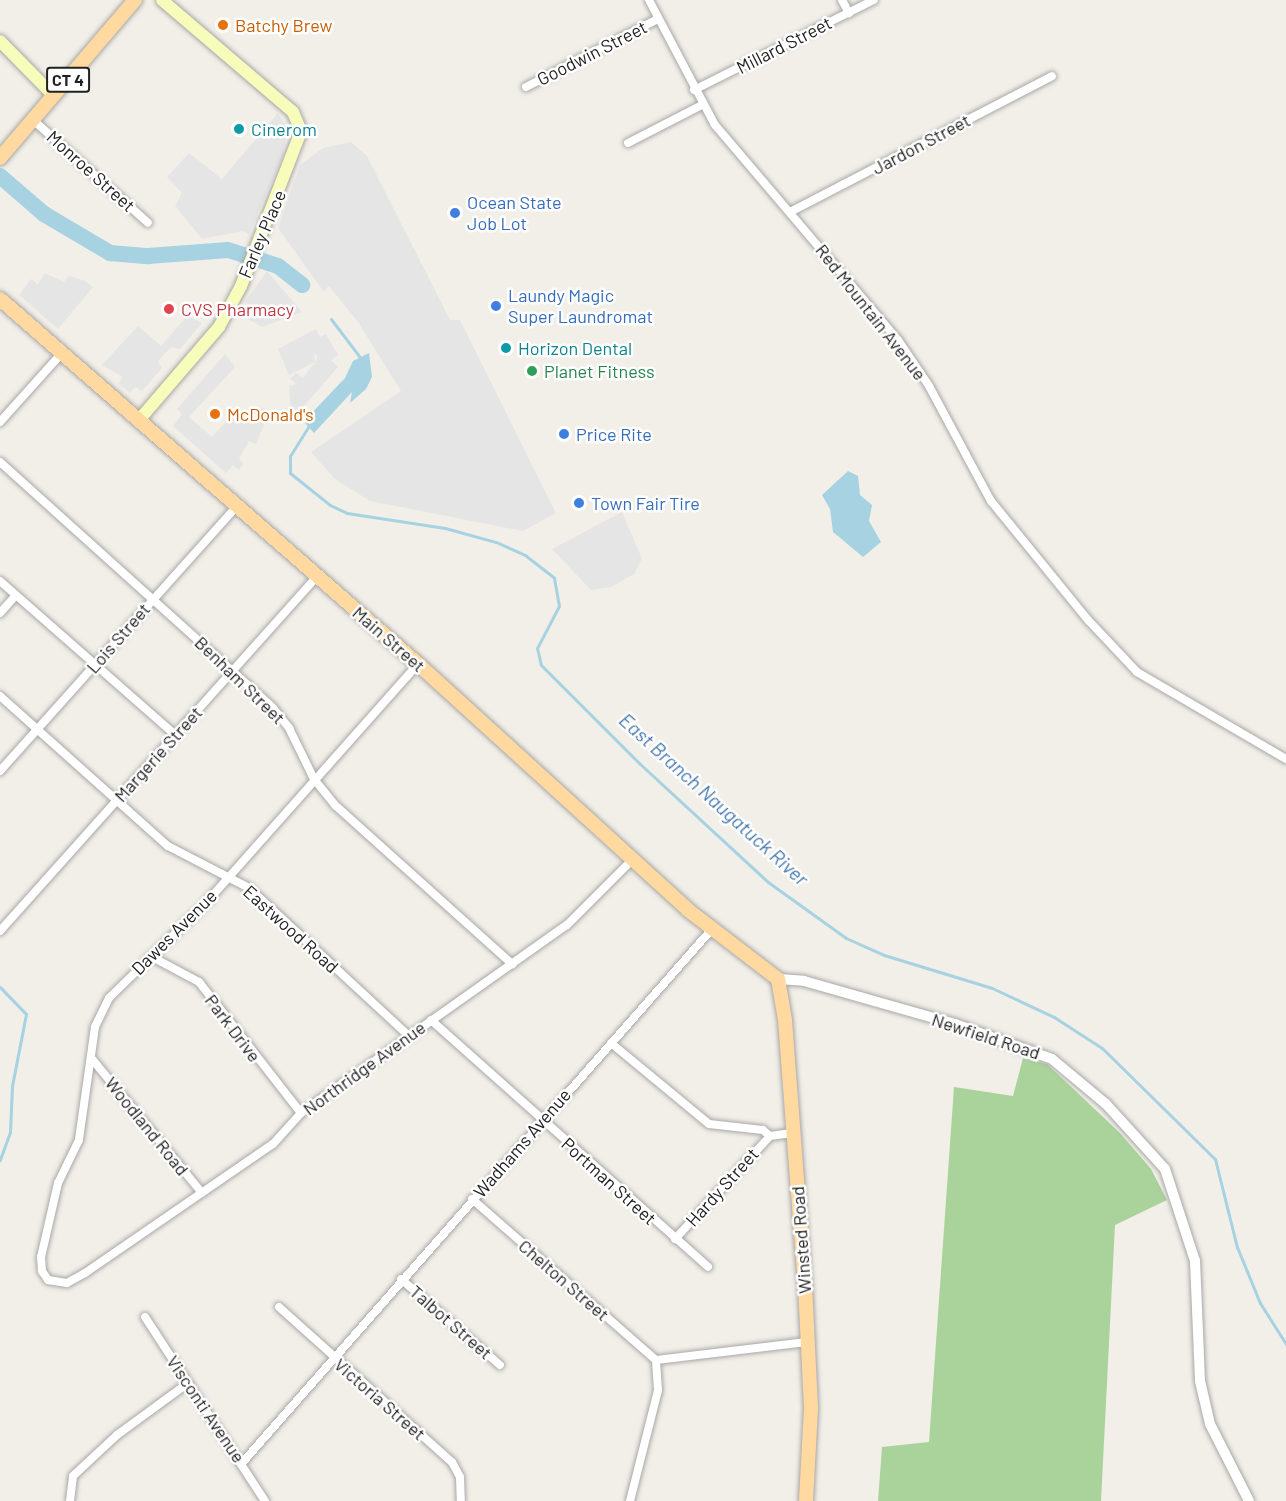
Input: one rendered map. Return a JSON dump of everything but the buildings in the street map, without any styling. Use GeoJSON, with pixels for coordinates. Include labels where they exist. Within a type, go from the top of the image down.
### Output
{"type":"FeatureCollection","features":[{"type":"Feature","properties":{"kind":"main road","name":"CT 4"},"geometry":{"type":"LineString","coordinates":[[0,158],[135,0]]}},
{"type":"Feature","properties":{"kind":"main road","name":"Farley Place"},"geometry":{"type":"LineString","coordinates":[[139,420],[219,327],[247,269],[297,150],[301,125],[293,112],[162,0]]}},
{"type":"Feature","properties":{"kind":"main road"},"geometry":{"type":"LineString","coordinates":[[0,41],[54,96]]}},
{"type":"Feature","properties":{"kind":"main road","name":"Main Street"},"geometry":{"type":"LineString","coordinates":[[0,299],[418,664],[632,860],[712,929],[778,979]]}},
{"type":"Feature","properties":{"kind":"main road","name":"Winsted Road"},"geometry":{"type":"LineString","coordinates":[[778,979],[784,1008],[811,1408],[806,1501]]}},
{"type":"Feature","properties":{"kind":"street","name":"Red Mountain Avenue"},"geometry":{"type":"LineString","coordinates":[[649,0],[702,105],[898,340],[929,386],[991,501],[1034,556],[1137,672],[1286,759]]}},
{"type":"Feature","properties":{"kind":"street"},"geometry":{"type":"LineString","coordinates":[[842,0],[849,13]]}},
{"type":"Feature","properties":{"kind":"street","name":"Millard Street"},"geometry":{"type":"LineString","coordinates":[[694,90],[874,0]]}},
{"type":"Feature","properties":{"kind":"street","name":"Goodwin Street"},"geometry":{"type":"LineString","coordinates":[[526,87],[658,19]]}},
{"type":"Feature","properties":{"kind":"street","name":"Jardon Street"},"geometry":{"type":"LineString","coordinates":[[790,213],[1052,76]]}},
{"type":"Feature","properties":{"kind":"street"},"geometry":{"type":"LineString","coordinates":[[628,143],[702,105]]}},
{"type":"Feature","properties":{"kind":"street","name":"Monroe Street"},"geometry":{"type":"LineString","coordinates":[[33,120],[148,222]]}},
{"type":"Feature","properties":{"kind":"street"},"geometry":{"type":"LineString","coordinates":[[0,422],[62,353]]}},
{"type":"Feature","properties":{"kind":"street","name":"Benham Street"},"geometry":{"type":"LineString","coordinates":[[0,462],[233,670],[289,728],[315,779],[336,806],[512,964]]}},
{"type":"Feature","properties":{"kind":"street","name":"Lois Street"},"geometry":{"type":"LineString","coordinates":[[0,771],[237,506]]}},
{"type":"Feature","properties":{"kind":"street","name":"Margerie Street"},"geometry":{"type":"LineString","coordinates":[[0,931],[316,576]]}},
{"type":"Feature","properties":{"kind":"street"},"geometry":{"type":"LineString","coordinates":[[0,581],[175,735]]}},
{"type":"Feature","properties":{"kind":"street"},"geometry":{"type":"LineString","coordinates":[[0,613],[16,595]]}},
{"type":"Feature","properties":{"kind":"street","name":"Dawes Avenue"},"geometry":{"type":"LineString","coordinates":[[41,1257],[58,1183],[79,1140],[95,1027],[109,998],[154,958],[418,664]]}},
{"type":"Feature","properties":{"kind":"street","name":"Eastwood Road"},"geometry":{"type":"LineString","coordinates":[[0,696],[168,846],[229,875],[249,888],[408,1035]]}},
{"type":"Feature","properties":{"kind":"street","name":"Northridge Avenue"},"geometry":{"type":"LineString","coordinates":[[41,1257],[42,1271],[48,1280],[67,1282],[202,1193],[273,1144],[301,1113],[408,1035],[567,925],[632,860]]}},
{"type":"Feature","properties":{"kind":"street","name":"Wadhams Avenue"},"geometry":{"type":"LineString","coordinates":[[242,1463],[401,1279],[712,929]]}},
{"type":"Feature","properties":{"kind":"street","name":"Park Drive"},"geometry":{"type":"LineString","coordinates":[[154,958],[199,982],[301,1113]]}},
{"type":"Feature","properties":{"kind":"street","name":"Newfield Road"},"geometry":{"type":"LineString","coordinates":[[778,979],[804,981],[965,1027],[1052,1059],[1106,1104],[1165,1169],[1195,1262],[1200,1381],[1210,1424],[1249,1501]]}},
{"type":"Feature","properties":{"kind":"street","name":"Portman Street"},"geometry":{"type":"LineString","coordinates":[[431,1020],[541,1121],[708,1267]]}},
{"type":"Feature","properties":{"kind":"street"},"geometry":{"type":"LineString","coordinates":[[610,1043],[709,1124],[763,1130],[770,1136],[792,1133]]}},
{"type":"Feature","properties":{"kind":"street","name":"Woodland Road"},"geometry":{"type":"LineString","coordinates":[[92,1059],[202,1193]]}},
{"type":"Feature","properties":{"kind":"street","name":"Hardy Street"},"geometry":{"type":"LineString","coordinates":[[675,1239],[770,1136]]}},
{"type":"Feature","properties":{"kind":"street","name":"Chelton Street"},"geometry":{"type":"LineString","coordinates":[[472,1200],[656,1360]]}},
{"type":"Feature","properties":{"kind":"street","name":"Talbot Street"},"geometry":{"type":"LineString","coordinates":[[401,1279],[500,1365]]}},
{"type":"Feature","properties":{"kind":"street","name":"Victoria Street"},"geometry":{"type":"LineString","coordinates":[[279,1307],[452,1462],[460,1477],[461,1501]]}},
{"type":"Feature","properties":{"kind":"street","name":"Visconti Avenue"},"geometry":{"type":"LineString","coordinates":[[145,1317],[265,1501]]}},
{"type":"Feature","properties":{"kind":"street"},"geometry":{"type":"LineString","coordinates":[[630,1501],[658,1390],[656,1360],[807,1342]]}},
{"type":"Feature","properties":{"kind":"street"},"geometry":{"type":"LineString","coordinates":[[70,1501],[73,1476],[117,1435],[188,1383]]}},
{"type":"Feature","properties":{"kind":"green space"},"geometry":{"type":"Polygon","coordinates":[[[1023,1058],[1047,1064],[1120,1133],[1151,1169],[1167,1200],[1115,1225],[1101,1501],[878,1501],[882,1447],[929,1442],[954,1087],[1013,1096],[1023,1058]]]}},
{"type":"Feature","properties":{"kind":"shaded area"},"geometry":{"type":"Polygon","coordinates":[[[278,113],[287,129],[283,156],[249,234],[243,231],[202,239],[175,206],[182,193],[167,177],[189,153],[222,179],[278,113]]]}},
{"type":"Feature","properties":{"kind":"shaded area"},"geometry":{"type":"Polygon","coordinates":[[[351,142],[367,156],[450,320],[460,320],[556,513],[523,531],[370,501],[335,479],[311,452],[401,391],[358,322],[329,286],[324,292],[278,228],[300,165],[323,148],[351,142]]]}},
{"type":"Feature","properties":{"kind":"shaded area"},"geometry":{"type":"Polygon","coordinates":[[[267,271],[302,312],[262,327],[246,318],[251,307],[245,302],[267,271]]]}},
{"type":"Feature","properties":{"kind":"shaded area"},"geometry":{"type":"Polygon","coordinates":[[[45,273],[64,282],[69,276],[85,281],[93,287],[58,329],[19,295],[31,279],[38,284],[45,273]]]}},
{"type":"Feature","properties":{"kind":"shaded area"},"geometry":{"type":"Polygon","coordinates":[[[187,316],[202,323],[180,349],[171,347],[158,361],[162,368],[142,391],[135,387],[130,393],[118,383],[123,377],[102,365],[138,326],[161,346],[187,316]]]}},
{"type":"Feature","properties":{"kind":"shaded area"},"geometry":{"type":"Polygon","coordinates":[[[316,329],[320,337],[326,334],[338,355],[331,360],[338,367],[297,414],[291,409],[289,386],[297,384],[290,379],[296,373],[303,378],[315,362],[289,375],[278,349],[316,329]]]}},
{"type":"Feature","properties":{"kind":"shaded area"},"geometry":{"type":"Polygon","coordinates":[[[225,354],[235,367],[189,417],[212,437],[231,416],[237,421],[241,414],[263,408],[270,411],[256,444],[249,441],[239,458],[244,464],[239,470],[233,465],[226,473],[173,426],[182,414],[177,409],[225,354]]]}},
{"type":"Feature","properties":{"kind":"shaded area"},"geometry":{"type":"Polygon","coordinates":[[[622,512],[642,559],[634,574],[611,587],[591,590],[552,549],[622,512]]]}},
{"type":"Feature","properties":{"kind":"water"},"geometry":{"type":"Polygon","coordinates":[[[369,353],[372,377],[366,389],[350,403],[352,392],[314,433],[305,423],[306,419],[345,378],[353,361],[369,353]]]}},
{"type":"Feature","properties":{"kind":"water"},"geometry":{"type":"Polygon","coordinates":[[[848,471],[858,476],[860,495],[872,505],[869,521],[881,542],[863,557],[833,532],[830,509],[822,495],[848,471]]]}},
{"type":"Feature","properties":{"kind":"waterway","name":"East Branch Naugatuck River"},"geometry":{"type":"LineString","coordinates":[[0,176],[44,214],[110,253],[148,256],[228,250],[278,266],[302,285]]}},
{"type":"Feature","properties":{"kind":"waterway","name":"East Branch Naugatuck River"},"geometry":{"type":"LineString","coordinates":[[331,319],[362,360]]}},
{"type":"Feature","properties":{"kind":"waterway","name":"East Branch Naugatuck River"},"geometry":{"type":"LineString","coordinates":[[310,424],[290,456],[290,473],[330,505],[347,513],[445,528],[496,542],[525,555],[554,578],[559,606],[537,648],[541,665],[639,763],[768,882],[846,938],[884,955],[992,988],[1054,1017],[1102,1048],[1215,1159],[1237,1247],[1260,1303],[1286,1344]]}},
{"type":"Feature","properties":{"kind":"waterway"},"geometry":{"type":"LineString","coordinates":[[0,987],[26,1014],[12,1086],[10,1132],[0,1160]]}},
{"type":"Feature","properties":{"kind":"place","name":"Batchy Brew"},"geometry":{"type":"Point","coordinates":[223,25]}},
{"type":"Feature","properties":{"kind":"place","name":"Cinerom"},"geometry":{"type":"Point","coordinates":[239,129]}},
{"type":"Feature","properties":{"kind":"place","name":"Ocean State Job Lot"},"geometry":{"type":"Point","coordinates":[455,213]}},
{"type":"Feature","properties":{"kind":"place","name":"Laundy Magic Super Laundromat"},"geometry":{"type":"Point","coordinates":[496,306]}},
{"type":"Feature","properties":{"kind":"place","name":"CVS Pharmacy"},"geometry":{"type":"Point","coordinates":[169,309]}},
{"type":"Feature","properties":{"kind":"place","name":"Horizon Dental"},"geometry":{"type":"Point","coordinates":[506,348]}},
{"type":"Feature","properties":{"kind":"place","name":"Planet Fitness"},"geometry":{"type":"Point","coordinates":[532,371]}},
{"type":"Feature","properties":{"kind":"place","name":"McDonald's"},"geometry":{"type":"Point","coordinates":[215,414]}},
{"type":"Feature","properties":{"kind":"place","name":"Price Rite"},"geometry":{"type":"Point","coordinates":[564,434]}},
{"type":"Feature","properties":{"kind":"place","name":"Town Fair Tire"},"geometry":{"type":"Point","coordinates":[579,503]}}]}
